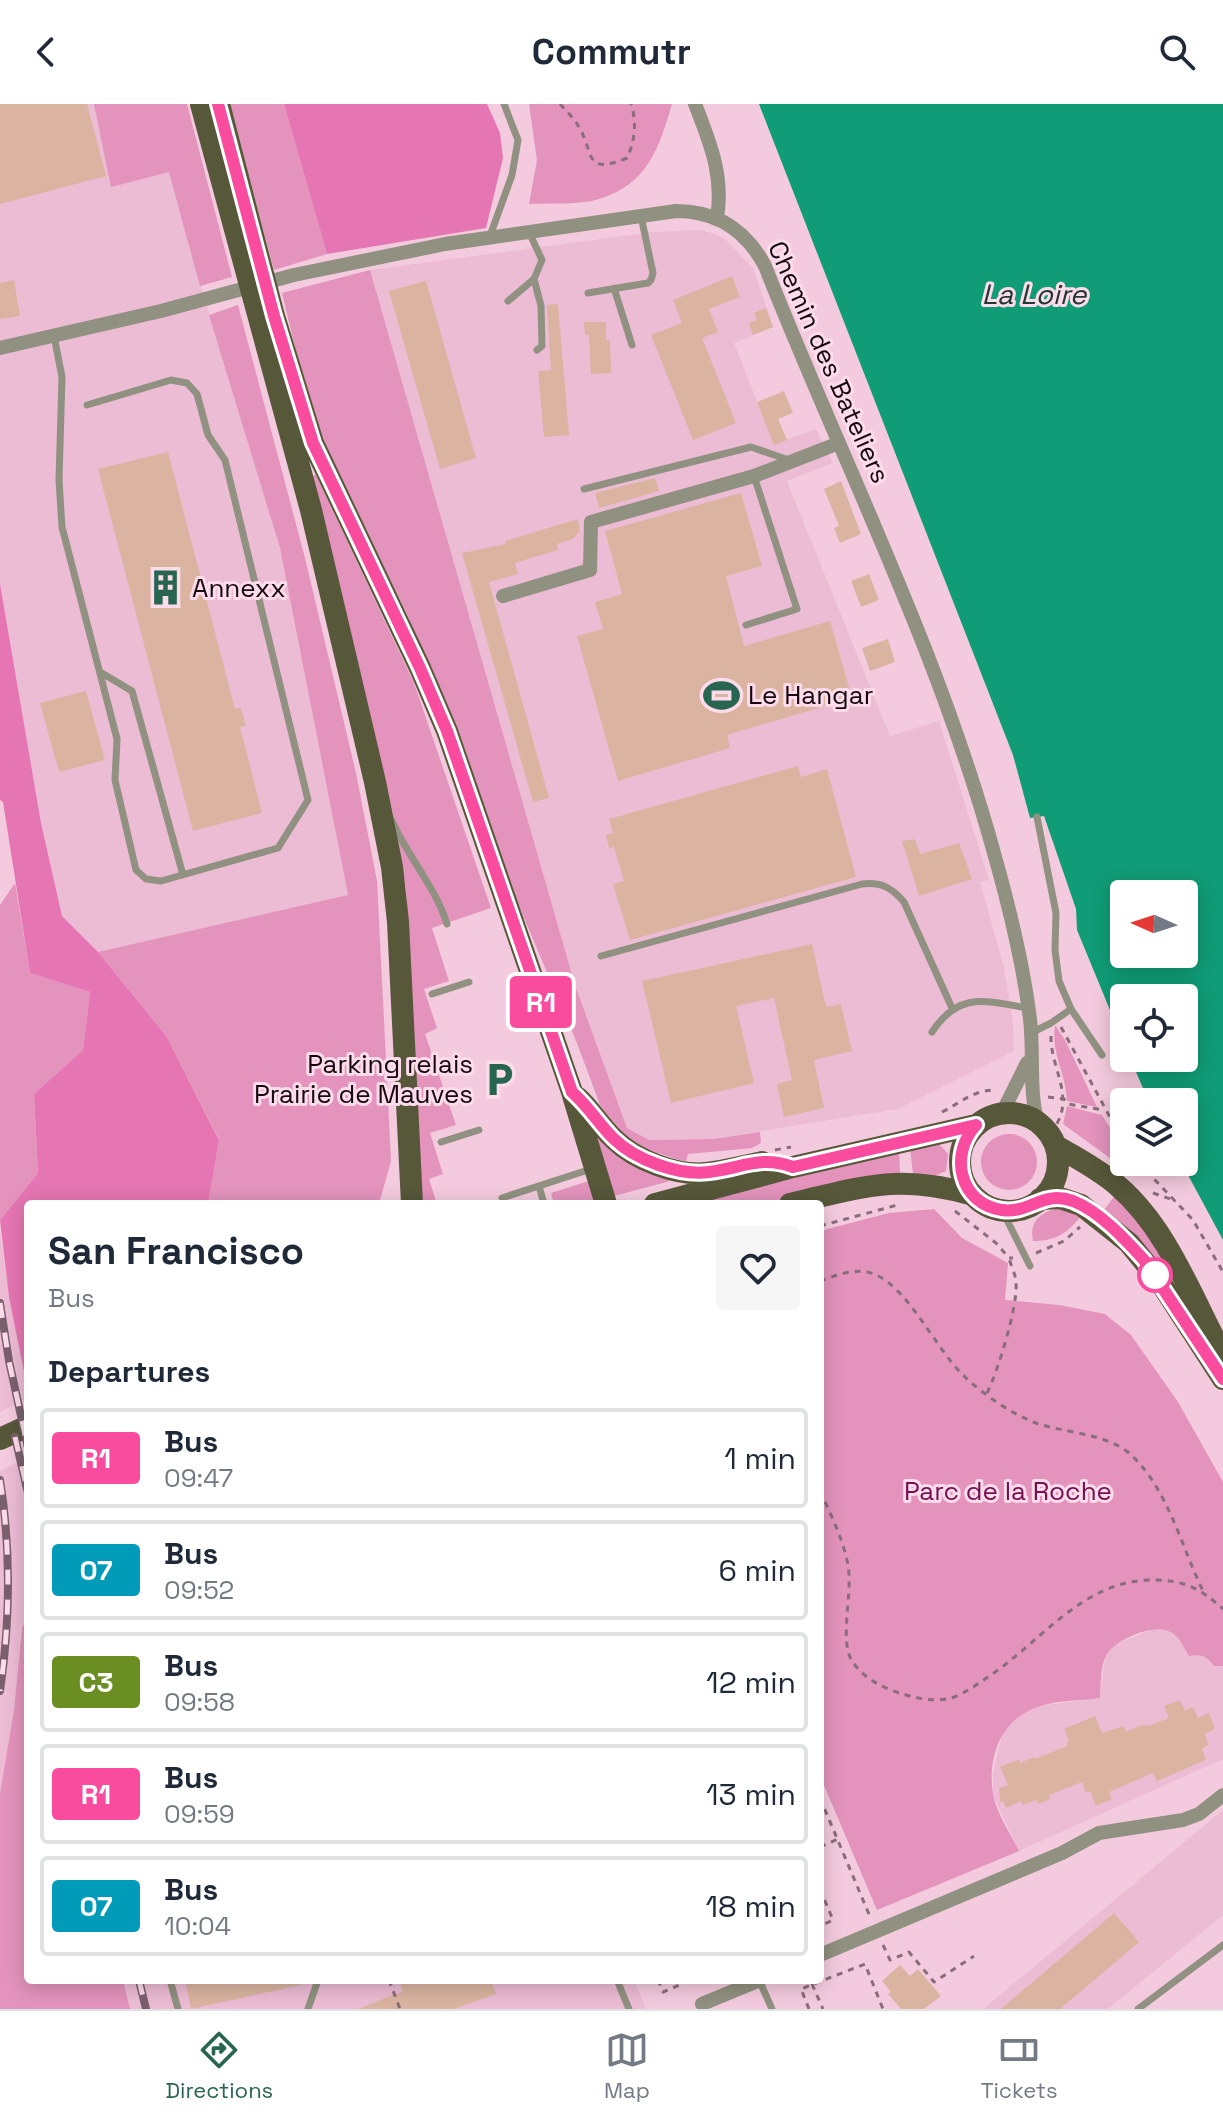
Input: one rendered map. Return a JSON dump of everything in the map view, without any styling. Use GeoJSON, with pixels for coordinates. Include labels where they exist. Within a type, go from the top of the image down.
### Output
{"type":"FeatureCollection","features":[{"type":"Feature","properties":{"kind":"main road"},"geometry":{"type":"LineString","coordinates":[[201,104],[247,244]]}},
{"type":"Feature","properties":{"kind":"main road"},"geometry":{"type":"LineString","coordinates":[[219,104],[247,244],[375,782],[392,867],[398,922],[412,1200]]}},
{"type":"Feature","properties":{"kind":"main road"},"geometry":{"type":"LineString","coordinates":[[266,317],[313,443],[447,731],[572,1092],[605,1200]]}},
{"type":"Feature","properties":{"kind":"main road"},"geometry":{"type":"LineString","coordinates":[[572,1092],[590,1108],[614,1139],[646,1160],[691,1173],[773,1160],[793,1167]]}},
{"type":"Feature","properties":{"kind":"main road"},"geometry":{"type":"LineString","coordinates":[[670,1200],[793,1167],[976,1125],[992,1115],[1020,1114],[1117,1184],[1142,1211],[1173,1258],[1223,1355]]}},
{"type":"Feature","properties":{"kind":"main road"},"geometry":{"type":"LineString","coordinates":[[973,1195],[961,1172],[960,1155],[965,1139],[976,1125]]}},
{"type":"Feature","properties":{"kind":"main road"},"geometry":{"type":"LineString","coordinates":[[808,1200],[889,1182],[927,1184],[973,1195],[1002,1210],[1022,1209],[1040,1199],[1055,1179],[1058,1162],[1047,1133]]}},
{"type":"Feature","properties":{"kind":"main road"},"geometry":{"type":"LineString","coordinates":[[402,1200],[408,1151]]}},
{"type":"Feature","properties":{"kind":"main road"},"geometry":{"type":"LineString","coordinates":[[1040,1199],[1060,1198],[1081,1205],[1129,1243],[1159,1280],[1223,1379]]}},
{"type":"Feature","properties":{"kind":"main road"},"geometry":{"type":"LineString","coordinates":[[0,1439],[24,1428]]}},
{"type":"Feature","properties":{"kind":"street"},"geometry":{"type":"LineString","coordinates":[[695,104],[717,163],[720,189],[717,218]]}},
{"type":"Feature","properties":{"kind":"street","name":"Chemin des Bateliers"},"geometry":{"type":"LineString","coordinates":[[0,348],[161,311],[294,275],[490,236],[688,211],[717,218],[737,229],[755,247],[948,703],[994,854],[1028,1008],[1031,1094],[1047,1133]]}},
{"type":"Feature","properties":{"kind":"street"},"geometry":{"type":"LineString","coordinates":[[503,596],[590,570],[591,522],[754,476],[839,443]]}},
{"type":"Feature","properties":{"kind":"street","name":"Chemin des Bateliers"},"geometry":{"type":"LineString","coordinates":[[1002,1113],[1023,1076],[1030,1055]]}},
{"type":"Feature","properties":{"kind":"street"},"geometry":{"type":"LineString","coordinates":[[824,1953],[1062,1853],[1099,1833],[1183,1820],[1199,1814],[1223,1795]]}},
{"type":"Feature","properties":{"kind":"street"},"geometry":{"type":"LineString","coordinates":[[703,2007],[752,1984]]}},
{"type":"Feature","properties":{"kind":"lane"},"geometry":{"type":"LineString","coordinates":[[490,236],[512,175],[518,140],[504,104]]}},
{"type":"Feature","properties":{"kind":"lane"},"geometry":{"type":"LineString","coordinates":[[588,293],[648,283],[653,277],[641,216]]}},
{"type":"Feature","properties":{"kind":"lane"},"geometry":{"type":"LineString","coordinates":[[508,301],[534,279],[542,260],[529,232]]}},
{"type":"Feature","properties":{"kind":"lane"},"geometry":{"type":"LineString","coordinates":[[534,279],[541,306],[542,346],[537,350]]}},
{"type":"Feature","properties":{"kind":"lane"},"geometry":{"type":"LineString","coordinates":[[614,288],[632,345]]}},
{"type":"Feature","properties":{"kind":"lane"},"geometry":{"type":"LineString","coordinates":[[54,336],[62,377],[59,480],[62,527],[117,739],[115,780],[136,870],[146,879],[161,881],[278,848],[308,800],[225,460],[208,435],[197,394],[187,383],[171,380],[87,405]]}},
{"type":"Feature","properties":{"kind":"lane"},"geometry":{"type":"LineString","coordinates":[[584,489],[751,447],[795,462]]}},
{"type":"Feature","properties":{"kind":"lane"},"geometry":{"type":"LineString","coordinates":[[746,625],[797,609],[754,476]]}},
{"type":"Feature","properties":{"kind":"lane"},"geometry":{"type":"LineString","coordinates":[[100,672],[132,691],[183,875]]}},
{"type":"Feature","properties":{"kind":"lane"},"geometry":{"type":"LineString","coordinates":[[375,782],[402,844],[431,886],[447,924]]}},
{"type":"Feature","properties":{"kind":"lane"},"geometry":{"type":"LineString","coordinates":[[1037,817],[1056,913],[1055,950],[1059,981],[1071,1009],[1102,1055]]}},
{"type":"Feature","properties":{"kind":"lane"},"geometry":{"type":"LineString","coordinates":[[601,956],[862,884],[878,884],[893,890],[904,902],[952,1008]]}},
{"type":"Feature","properties":{"kind":"lane"},"geometry":{"type":"LineString","coordinates":[[432,994],[469,982]]}},
{"type":"Feature","properties":{"kind":"lane"},"geometry":{"type":"LineString","coordinates":[[932,1032],[945,1013],[971,1002],[1028,1008]]}},
{"type":"Feature","properties":{"kind":"lane"},"geometry":{"type":"LineString","coordinates":[[1031,1033],[1054,1022],[1071,1009]]}},
{"type":"Feature","properties":{"kind":"lane"},"geometry":{"type":"LineString","coordinates":[[441,1142],[479,1130]]}},
{"type":"Feature","properties":{"kind":"lane"},"geometry":{"type":"LineString","coordinates":[[502,1198],[597,1167]]}},
{"type":"Feature","properties":{"kind":"lane"},"geometry":{"type":"LineString","coordinates":[[539,1186],[543,1200]]}},
{"type":"Feature","properties":{"kind":"lane"},"geometry":{"type":"LineString","coordinates":[[1002,1210],[1030,1266]]}},
{"type":"Feature","properties":{"kind":"lane"},"geometry":{"type":"LineString","coordinates":[[1138,2009],[1223,1945]]}},
{"type":"Feature","properties":{"kind":"lane"},"geometry":{"type":"LineString","coordinates":[[171,1984],[178,2009]]}},
{"type":"Feature","properties":{"kind":"lane"},"geometry":{"type":"LineString","coordinates":[[308,2009],[317,1984]]}},
{"type":"Feature","properties":{"kind":"lane"},"geometry":{"type":"LineString","coordinates":[[619,1984],[629,2009]]}},
{"type":"Feature","properties":{"kind":"lane"},"geometry":{"type":"LineString","coordinates":[[762,1984],[772,2009]]}},
{"type":"Feature","properties":{"kind":"path"},"geometry":{"type":"LineString","coordinates":[[560,104],[582,131],[588,156],[599,164],[627,158],[633,146],[631,104]]}},
{"type":"Feature","properties":{"kind":"path"},"geometry":{"type":"LineString","coordinates":[[1054,1022],[1110,1120]]}},
{"type":"Feature","properties":{"kind":"path"},"geometry":{"type":"LineString","coordinates":[[1047,1133],[1058,1123],[1064,1107],[1062,1082],[1052,1058],[1054,1022]]}},
{"type":"Feature","properties":{"kind":"path"},"geometry":{"type":"LineString","coordinates":[[1068,1104],[1104,1110]]}},
{"type":"Feature","properties":{"kind":"path"},"geometry":{"type":"LineString","coordinates":[[1151,1176],[1193,1220],[1223,1272]]}},
{"type":"Feature","properties":{"kind":"path"},"geometry":{"type":"LineString","coordinates":[[824,1225],[910,1202]]}},
{"type":"Feature","properties":{"kind":"path"},"geometry":{"type":"LineString","coordinates":[[948,1206],[977,1226],[1009,1258],[1016,1282],[1003,1351],[987,1393]]}},
{"type":"Feature","properties":{"kind":"path"},"geometry":{"type":"LineString","coordinates":[[1009,1258],[1026,1255]]}},
{"type":"Feature","properties":{"kind":"path"},"geometry":{"type":"LineString","coordinates":[[824,1280],[850,1272],[870,1272],[883,1278],[902,1295],[964,1377],[1009,1411],[1023,1418],[1105,1441],[1127,1452],[1148,1475],[1167,1508],[1203,1591]]}},
{"type":"Feature","properties":{"kind":"path"},"geometry":{"type":"LineString","coordinates":[[824,1500],[842,1540],[848,1564],[850,1601],[846,1644],[849,1654],[854,1663],[875,1682],[910,1696],[933,1700],[965,1692],[1011,1662],[1087,1597],[1120,1583],[1155,1580],[1195,1586],[1223,1609]]}},
{"type":"Feature","properties":{"kind":"path"},"geometry":{"type":"LineString","coordinates":[[824,1807],[890,1960],[909,1952],[934,1982],[974,1956]]}},
{"type":"Feature","properties":{"kind":"path"},"geometry":{"type":"LineString","coordinates":[[824,1845],[838,1839]]}},
{"type":"Feature","properties":{"kind":"path"},"geometry":{"type":"LineString","coordinates":[[824,1899],[833,1920],[824,1924]]}},
{"type":"Feature","properties":{"kind":"path"},"geometry":{"type":"LineString","coordinates":[[824,1979],[865,1964],[883,2009]]}},
{"type":"Feature","properties":{"kind":"path"},"geometry":{"type":"LineString","coordinates":[[391,1984],[400,2009]]}},
{"type":"Feature","properties":{"kind":"path"},"geometry":{"type":"LineString","coordinates":[[660,1984],[663,1992],[682,1984]]}},
{"type":"Feature","properties":{"kind":"path"},"geometry":{"type":"LineString","coordinates":[[809,2009],[801,1989],[812,1984],[823,2009]]}},
{"type":"Feature","properties":{"kind":"shaded area"},"geometry":{"type":"Polygon","coordinates":[[[0,104],[151,104],[199,280],[280,548],[348,896],[98,952],[62,916],[41,823],[0,584],[0,104]]]}},
{"type":"Feature","properties":{"kind":"shaded area"},"geometry":{"type":"Polygon","coordinates":[[[284,104],[487,104],[500,133],[503,158],[486,228],[327,254],[284,104]]]}},
{"type":"Feature","properties":{"kind":"shaded area"},"geometry":{"type":"Polygon","coordinates":[[[702,230],[724,238],[753,268],[773,327],[734,343],[774,444],[816,429],[833,463],[787,481],[890,736],[939,721],[989,880],[980,882],[1004,967],[1014,1051],[898,1109],[713,1139],[648,1140],[627,1128],[575,985],[370,270],[652,232],[702,230]]]}},
{"type":"Feature","properties":{"kind":"shaded area"},"geometry":{"type":"Polygon","coordinates":[[[0,584],[41,823],[62,916],[98,952],[167,1037],[219,1140],[209,1200],[24,1200],[24,1372],[9,1297],[0,1220],[38,1173],[34,1094],[83,1050],[90,992],[30,973],[3,802],[0,800],[0,584]]]}},
{"type":"Feature","properties":{"kind":"shaded area"},"geometry":{"type":"Polygon","coordinates":[[[0,1231],[24,1372],[24,1400],[0,1412],[0,1231]]]}},
{"type":"Feature","properties":{"kind":"shaded area"},"geometry":{"type":"Polygon","coordinates":[[[24,1459],[24,1625],[21,1626],[14,1710],[0,1793],[0,1471],[24,1459]]]}},
{"type":"Feature","properties":{"kind":"shaded area"},"geometry":{"type":"Polygon","coordinates":[[[1151,1630],[1167,1630],[1177,1636],[1189,1656],[1198,1655],[1208,1658],[1214,1665],[1223,1666],[1223,1759],[1019,1851],[993,1795],[993,1774],[1003,1731],[1020,1715],[1040,1706],[1100,1698],[1105,1657],[1114,1645],[1151,1630]]]}},
{"type":"Feature","properties":{"kind":"shaded area"},"geometry":{"type":"Polygon","coordinates":[[[1223,1810],[1223,1915],[1108,2009],[983,2009],[1223,1810]]]}},
{"type":"Feature","properties":{"kind":"shaded area"},"geometry":{"type":"Polygon","coordinates":[[[124,1984],[636,1984],[646,2009],[130,2009],[124,1984]]]}},
{"type":"Feature","properties":{"kind":"green space"},"geometry":{"type":"Polygon","coordinates":[[[94,104],[187,104],[232,277],[200,286],[169,172],[111,187],[94,104]]]}},
{"type":"Feature","properties":{"kind":"green space"},"geometry":{"type":"Polygon","coordinates":[[[230,104],[284,104],[327,254],[274,270],[230,104]]]}},
{"type":"Feature","properties":{"kind":"green space"},"geometry":{"type":"Polygon","coordinates":[[[529,104],[672,104],[656,149],[640,174],[629,184],[592,201],[529,204],[537,160],[529,104]]]}},
{"type":"Feature","properties":{"kind":"green space"},"geometry":{"type":"Polygon","coordinates":[[[370,270],[575,985],[627,1128],[649,1140],[713,1139],[760,1132],[761,1143],[752,1148],[688,1154],[686,1162],[639,1147],[619,1132],[600,1105],[510,885],[460,745],[407,614],[353,507],[310,410],[282,293],[370,270]]]}},
{"type":"Feature","properties":{"kind":"green space"},"geometry":{"type":"Polygon","coordinates":[[[238,305],[305,558],[356,773],[377,881],[391,1161],[380,1200],[209,1200],[219,1139],[167,1037],[98,952],[348,895],[280,548],[209,315],[238,305]]]}},
{"type":"Feature","properties":{"kind":"green space"},"geometry":{"type":"Polygon","coordinates":[[[316,475],[414,683],[491,908],[432,928],[449,981],[424,989],[437,1028],[425,1034],[456,1125],[430,1133],[443,1174],[429,1179],[436,1200],[420,1200],[406,888],[382,772],[309,476],[316,475]]]}},
{"type":"Feature","properties":{"kind":"green space"},"geometry":{"type":"Polygon","coordinates":[[[15,883],[30,973],[90,992],[83,1050],[34,1094],[38,1173],[0,1220],[0,905],[15,883]]]}},
{"type":"Feature","properties":{"kind":"green space"},"geometry":{"type":"Polygon","coordinates":[[[1055,1025],[1097,1107],[1067,1101],[1055,1046],[1055,1025]]]}},
{"type":"Feature","properties":{"kind":"green space"},"geometry":{"type":"Polygon","coordinates":[[[1067,1106],[1102,1115],[1110,1128],[1110,1158],[1063,1124],[1067,1106]]]}},
{"type":"Feature","properties":{"kind":"green space"},"geometry":{"type":"Polygon","coordinates":[[[591,1134],[681,1178],[614,1196],[591,1134]]]}},
{"type":"Feature","properties":{"kind":"green space"},"geometry":{"type":"Polygon","coordinates":[[[1009,1134],[1029,1142],[1037,1162],[1029,1182],[1009,1190],[989,1182],[981,1162],[989,1142],[1009,1134]]]}},
{"type":"Feature","properties":{"kind":"green space"},"geometry":{"type":"Polygon","coordinates":[[[939,1144],[948,1154],[946,1171],[934,1176],[913,1174],[910,1148],[939,1144]]]}},
{"type":"Feature","properties":{"kind":"green space"},"geometry":{"type":"Polygon","coordinates":[[[899,1150],[900,1174],[870,1177],[781,1200],[703,1200],[899,1150]]]}},
{"type":"Feature","properties":{"kind":"green space"},"geometry":{"type":"Polygon","coordinates":[[[592,1180],[598,1200],[553,1200],[551,1193],[592,1180]]]}},
{"type":"Feature","properties":{"kind":"green space"},"geometry":{"type":"Polygon","coordinates":[[[1117,1193],[1137,1213],[1217,1354],[1103,1211],[1117,1193]]]}},
{"type":"Feature","properties":{"kind":"green space"},"geometry":{"type":"Polygon","coordinates":[[[1066,1207],[1080,1217],[1075,1223],[1054,1238],[1033,1241],[1033,1226],[1040,1216],[1066,1207]]]}},
{"type":"Feature","properties":{"kind":"green space","name":"Parc de la Roche"},"geometry":{"type":"Polygon","coordinates":[[[934,1209],[962,1238],[1008,1263],[1005,1300],[1059,1305],[1105,1314],[1131,1335],[1178,1402],[1223,1482],[1223,1666],[1214,1666],[1203,1656],[1189,1656],[1177,1637],[1168,1631],[1149,1630],[1120,1642],[1105,1659],[1100,1698],[1038,1707],[1015,1720],[999,1741],[992,1766],[993,1794],[1000,1816],[1019,1851],[877,1910],[824,1785],[824,1230],[889,1213],[934,1209]]]}},
{"type":"Feature","properties":{"kind":"green space"},"geometry":{"type":"Polygon","coordinates":[[[22,1626],[24,1984],[124,1984],[130,2009],[0,2009],[0,1793],[14,1710],[22,1626]]]}},
{"type":"Feature","properties":{"kind":"water","name":"La Loire"},"geometry":{"type":"Polygon","coordinates":[[[759,104],[1223,104],[1223,1240],[1189,1176],[1198,1176],[1198,1088],[1143,1088],[1136,1072],[1198,1072],[1198,984],[1110,984],[1110,1010],[1077,930],[1076,909],[1044,816],[1030,818],[1013,755],[759,104]]]}},
{"type":"Feature","properties":{"kind":"building"},"geometry":{"type":"Polygon","coordinates":[[[0,104],[87,104],[106,176],[0,204],[0,104]]]}},
{"type":"Feature","properties":{"kind":"building"},"geometry":{"type":"Polygon","coordinates":[[[732,276],[740,297],[709,309],[718,332],[702,338],[736,423],[693,440],[651,335],[682,323],[673,300],[732,276]]]}},
{"type":"Feature","properties":{"kind":"building"},"geometry":{"type":"Polygon","coordinates":[[[14,280],[20,316],[0,319],[0,283],[14,280]]]}},
{"type":"Feature","properties":{"kind":"building"},"geometry":{"type":"Polygon","coordinates":[[[426,281],[476,458],[440,469],[389,291],[426,281]]]}},
{"type":"Feature","properties":{"kind":"building"},"geometry":{"type":"Polygon","coordinates":[[[558,304],[569,435],[544,437],[538,371],[551,370],[547,305],[558,304]]]}},
{"type":"Feature","properties":{"kind":"building"},"geometry":{"type":"Polygon","coordinates":[[[766,308],[773,327],[753,335],[749,323],[757,320],[754,313],[766,308]]]}},
{"type":"Feature","properties":{"kind":"building"},"geometry":{"type":"Polygon","coordinates":[[[584,322],[606,322],[611,373],[591,374],[589,335],[585,335],[584,322]]]}},
{"type":"Feature","properties":{"kind":"building"},"geometry":{"type":"Polygon","coordinates":[[[784,391],[793,413],[778,419],[787,440],[774,445],[757,402],[784,391]]]}},
{"type":"Feature","properties":{"kind":"building","name":"Annexx"},"geometry":{"type":"Polygon","coordinates":[[[168,452],[235,709],[241,708],[246,726],[240,727],[262,813],[193,831],[98,469],[168,452]]]}},
{"type":"Feature","properties":{"kind":"building"},"geometry":{"type":"Polygon","coordinates":[[[655,478],[659,491],[599,508],[595,493],[655,478]]]}},
{"type":"Feature","properties":{"kind":"building"},"geometry":{"type":"Polygon","coordinates":[[[841,481],[861,534],[840,543],[834,528],[839,526],[824,489],[841,481]]]}},
{"type":"Feature","properties":{"kind":"building","name":"Le Hangar"},"geometry":{"type":"Polygon","coordinates":[[[741,493],[762,566],[726,576],[744,646],[830,621],[852,698],[727,735],[730,748],[618,781],[577,636],[603,629],[595,602],[622,594],[605,531],[741,493]]]}},
{"type":"Feature","properties":{"kind":"building"},"geometry":{"type":"Polygon","coordinates":[[[578,519],[580,531],[573,539],[557,544],[558,550],[515,563],[518,574],[489,582],[549,798],[533,802],[462,553],[506,544],[505,541],[578,519]]]}},
{"type":"Feature","properties":{"kind":"building"},"geometry":{"type":"Polygon","coordinates":[[[869,574],[879,600],[861,607],[851,581],[869,574]]]}},
{"type":"Feature","properties":{"kind":"building"},"geometry":{"type":"Polygon","coordinates":[[[888,639],[895,662],[870,671],[862,648],[888,639]]]}},
{"type":"Feature","properties":{"kind":"building"},"geometry":{"type":"Polygon","coordinates":[[[86,691],[105,760],[59,772],[40,703],[86,691]]]}},
{"type":"Feature","properties":{"kind":"building"},"geometry":{"type":"Polygon","coordinates":[[[798,766],[801,777],[827,769],[856,877],[630,940],[613,884],[624,881],[614,847],[609,848],[606,835],[613,833],[609,819],[798,766]]]}},
{"type":"Feature","properties":{"kind":"building"},"geometry":{"type":"Polygon","coordinates":[[[915,839],[920,854],[959,843],[972,879],[919,896],[902,841],[915,839]]]}},
{"type":"Feature","properties":{"kind":"building"},"geometry":{"type":"Polygon","coordinates":[[[812,944],[826,1007],[841,1004],[852,1051],[814,1060],[824,1108],[784,1117],[777,1084],[792,1080],[774,998],[736,1006],[754,1083],[671,1103],[642,981],[812,944]]]}},
{"type":"Feature","properties":{"kind":"building"},"geometry":{"type":"Polygon","coordinates":[[[1180,1700],[1185,1711],[1193,1707],[1198,1718],[1209,1713],[1215,1729],[1205,1734],[1209,1745],[1202,1748],[1206,1760],[1157,1781],[1153,1773],[1109,1792],[1112,1799],[1096,1806],[1082,1782],[1049,1795],[1050,1799],[1038,1804],[1036,1800],[1023,1805],[1021,1801],[1006,1808],[1003,1801],[1000,1802],[999,1788],[1008,1785],[1000,1767],[1019,1759],[1020,1763],[1035,1759],[1067,1746],[1069,1741],[1064,1729],[1095,1716],[1102,1733],[1124,1726],[1126,1732],[1169,1718],[1164,1706],[1180,1700]]]}},
{"type":"Feature","properties":{"kind":"building"},"geometry":{"type":"Polygon","coordinates":[[[1114,1913],[1139,1942],[1060,2009],[1001,2009],[1114,1913]]]}},
{"type":"Feature","properties":{"kind":"building"},"geometry":{"type":"Polygon","coordinates":[[[900,1965],[910,1976],[918,1969],[941,1996],[924,2009],[901,2009],[882,1981],[900,1965]]]}},
{"type":"Feature","properties":{"kind":"building"},"geometry":{"type":"Polygon","coordinates":[[[186,1984],[301,1984],[301,1985],[191,2009],[186,1984]]]}},
{"type":"Feature","properties":{"kind":"building"},"geometry":{"type":"Polygon","coordinates":[[[400,1984],[492,1984],[496,1994],[454,2009],[358,2009],[403,1991],[400,1984]]]}},
{"type":"Feature","properties":{"kind":"railway"},"geometry":{"type":"LineString","coordinates":[[0,1303],[24,1430]]}},
{"type":"Feature","properties":{"kind":"railway"},"geometry":{"type":"LineString","coordinates":[[15,1437],[24,1476]]}},
{"type":"Feature","properties":{"kind":"railway"},"geometry":{"type":"LineString","coordinates":[[0,1480],[8,1586],[0,1691]]}},
{"type":"Feature","properties":{"kind":"railway"},"geometry":{"type":"LineString","coordinates":[[140,1984],[146,2009]]}},
{"type":"Feature","properties":{"kind":"bus line","name":"R1"},"geometry":{"type":"LineString","coordinates":[[218,104],[274,316],[313,443],[447,731],[572,1092],[590,1108],[614,1139],[629,1151],[646,1160],[691,1173],[773,1160],[793,1167],[976,1125],[965,1139],[960,1155],[961,1172],[973,1195],[981,1202],[1002,1210],[1022,1209],[1040,1199],[1060,1198],[1081,1205],[1092,1213],[1129,1243],[1144,1260],[1223,1379]]}},
{"type":"Feature","properties":{"kind":"place","name":"Annexx"},"geometry":{"type":"Point","coordinates":[166,588]}},
{"type":"Feature","properties":{"kind":"place","name":"Le Hangar"},"geometry":{"type":"Point","coordinates":[722,695]}},
{"type":"Feature","properties":{"kind":"place","name":"Parking relais Prairie de Mauves"},"geometry":{"type":"Point","coordinates":[499,1079]}}]}
